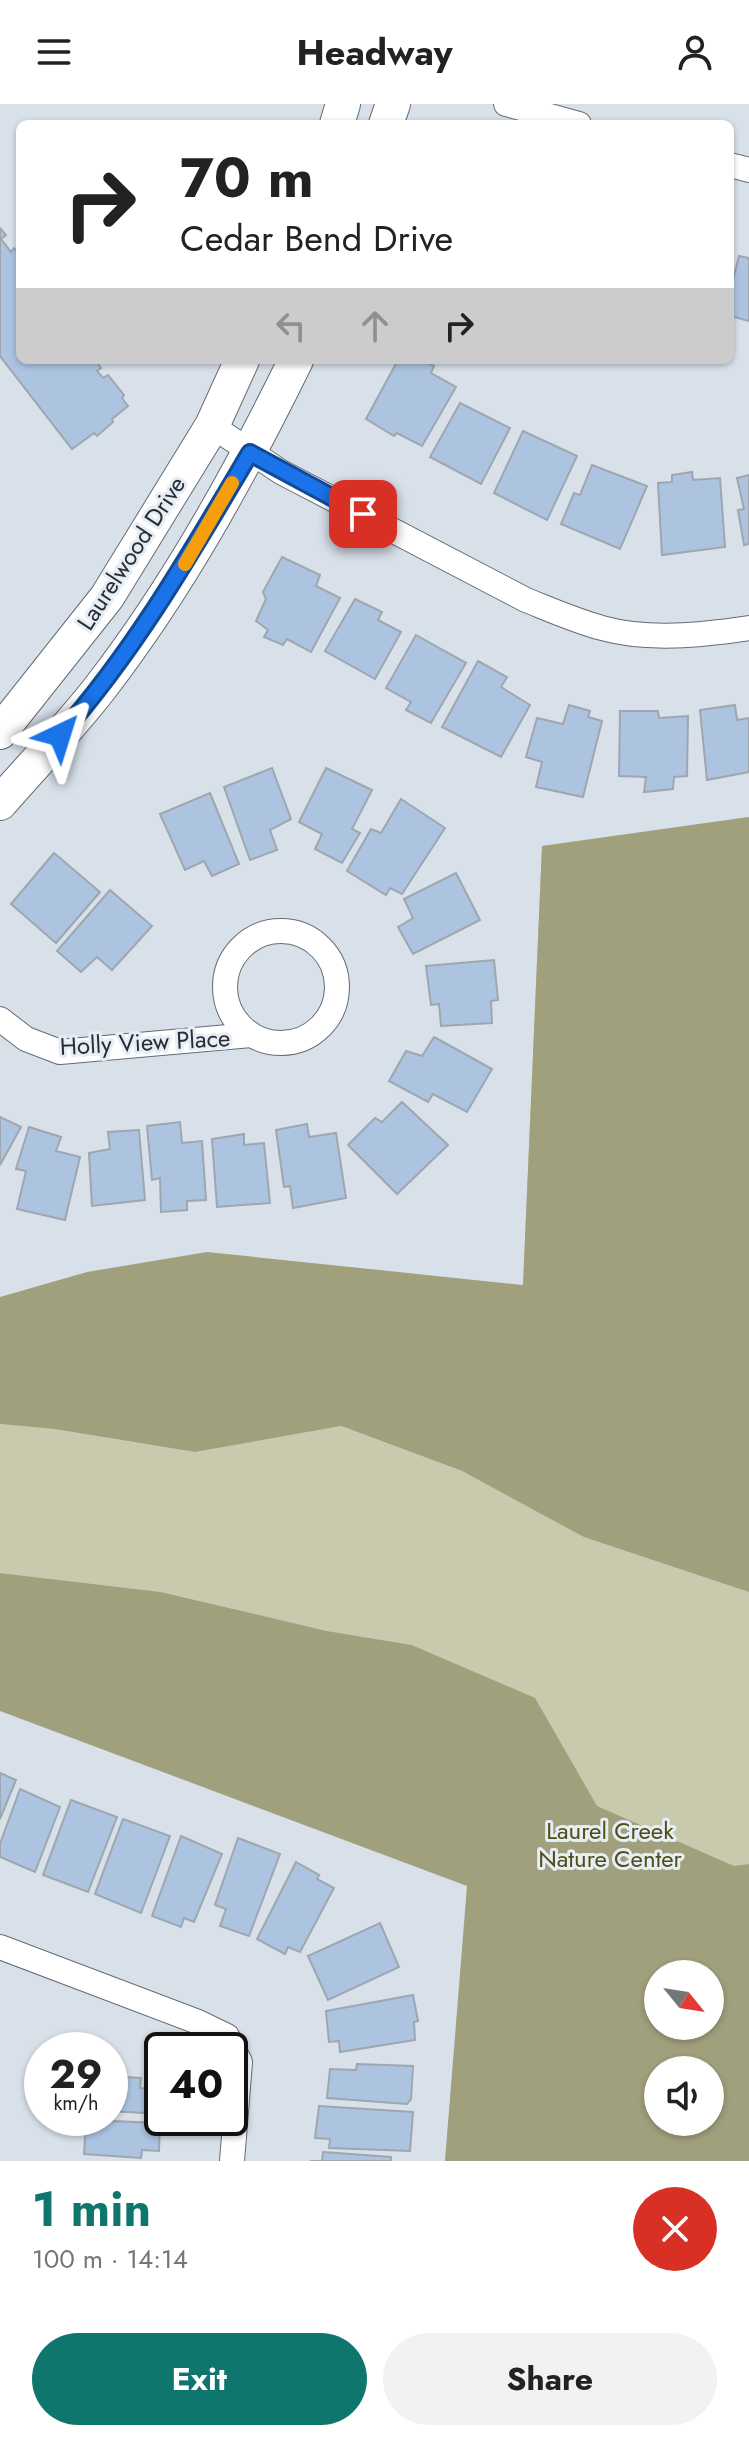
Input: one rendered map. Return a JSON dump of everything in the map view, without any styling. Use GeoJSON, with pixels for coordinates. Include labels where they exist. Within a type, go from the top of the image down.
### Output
{"type":"FeatureCollection","features":[{"type":"Feature","properties":{"kind":"street"},"geometry":{"type":"LineString","coordinates":[[506,104],[564,120]]}},
{"type":"Feature","properties":{"kind":"street","name":"Laurelwood Drive"},"geometry":{"type":"LineString","coordinates":[[0,732],[107,597],[212,426],[240,364]]}},
{"type":"Feature","properties":{"kind":"street","name":"Laurelwood Drive"},"geometry":{"type":"LineString","coordinates":[[0,803],[99,689],[170,589],[250,453],[294,364]]}},
{"type":"Feature","properties":{"kind":"street"},"geometry":{"type":"LineString","coordinates":[[212,426],[281,472],[526,600],[568,618],[604,629],[640,634],[715,633],[749,628]]}},
{"type":"Feature","properties":{"kind":"street","name":"Holly View Place"},"geometry":{"type":"LineString","coordinates":[[0,1019],[26,1039],[60,1052],[251,1035],[265,1041],[285,1043],[305,1038],[329,1016],[337,991],[333,964],[322,948],[308,937],[289,931],[261,934],[244,944],[231,960],[225,994],[230,1013],[251,1035]]}},
{"type":"Feature","properties":{"kind":"street"},"geometry":{"type":"LineString","coordinates":[[0,1947],[198,2022],[227,2036],[240,2062],[232,2161]]}},
{"type":"Feature","properties":{"kind":"green space","name":"Laurel Creek Nature Center"},"geometry":{"type":"Polygon","coordinates":[[[749,817],[749,2161],[445,2161],[486,1677],[412,1645],[327,1631],[161,1592],[0,1573],[0,1424],[54,1429],[195,1452],[340,1426],[462,1471],[503,1493],[523,1285],[542,846],[749,817]]]}},
{"type":"Feature","properties":{"kind":"green space"},"geometry":{"type":"Polygon","coordinates":[[[749,817],[749,1592],[584,1537],[462,1471],[341,1426],[195,1452],[54,1429],[0,1424],[0,1297],[87,1272],[207,1252],[523,1285],[542,846],[749,817]]]}},
{"type":"Feature","properties":{"kind":"green space"},"geometry":{"type":"Polygon","coordinates":[[[0,1573],[161,1592],[327,1631],[412,1645],[535,1698],[597,1806],[734,1866],[749,1864],[749,2161],[445,2161],[467,1886],[0,1711],[0,1573]]]}},
{"type":"Feature","properties":{"kind":"building"},"geometry":{"type":"Polygon","coordinates":[[[0,228],[6,235],[1,239],[11,252],[14,248],[16,250],[16,364],[98,364],[101,368],[97,371],[103,378],[108,375],[124,395],[122,398],[128,406],[97,436],[94,433],[72,449],[0,356],[0,228]]]}},
{"type":"Feature","properties":{"kind":"building"},"geometry":{"type":"Polygon","coordinates":[[[739,256],[749,258],[749,321],[734,317],[734,275],[739,256]]]}},
{"type":"Feature","properties":{"kind":"building"},"geometry":{"type":"Polygon","coordinates":[[[396,364],[430,364],[434,366],[431,373],[456,387],[422,446],[397,433],[394,436],[366,419],[396,364]]]}},
{"type":"Feature","properties":{"kind":"building"},"geometry":{"type":"Polygon","coordinates":[[[460,403],[510,428],[481,484],[430,457],[460,403]]]}},
{"type":"Feature","properties":{"kind":"building"},"geometry":{"type":"Polygon","coordinates":[[[523,431],[577,456],[547,520],[494,493],[523,431]]]}},
{"type":"Feature","properties":{"kind":"building"},"geometry":{"type":"Polygon","coordinates":[[[592,465],[647,486],[620,549],[561,524],[574,493],[580,495],[592,465]]]}},
{"type":"Feature","properties":{"kind":"building"},"geometry":{"type":"Polygon","coordinates":[[[692,472],[693,480],[720,478],[725,547],[662,555],[658,483],[672,482],[672,475],[692,472]]]}},
{"type":"Feature","properties":{"kind":"building"},"geometry":{"type":"Polygon","coordinates":[[[749,475],[749,544],[744,545],[738,510],[744,509],[737,478],[749,475]]]}},
{"type":"Feature","properties":{"kind":"building"},"geometry":{"type":"Polygon","coordinates":[[[282,557],[320,575],[316,586],[340,598],[311,652],[287,639],[283,645],[264,637],[268,630],[256,621],[266,599],[263,592],[282,557]]]}},
{"type":"Feature","properties":{"kind":"building"},"geometry":{"type":"Polygon","coordinates":[[[355,599],[382,612],[378,620],[401,632],[375,679],[325,651],[355,599]]]}},
{"type":"Feature","properties":{"kind":"building"},"geometry":{"type":"Polygon","coordinates":[[[416,635],[466,663],[431,723],[406,710],[411,702],[386,688],[416,635]]]}},
{"type":"Feature","properties":{"kind":"building"},"geometry":{"type":"Polygon","coordinates":[[[478,661],[507,677],[501,687],[530,705],[501,757],[442,727],[478,661]]]}},
{"type":"Feature","properties":{"kind":"building"},"geometry":{"type":"Polygon","coordinates":[[[569,705],[590,711],[588,717],[602,721],[583,797],[536,787],[542,762],[526,757],[537,718],[563,724],[569,705]]]}},
{"type":"Feature","properties":{"kind":"building"},"geometry":{"type":"Polygon","coordinates":[[[735,705],[737,720],[749,718],[749,772],[707,780],[700,710],[735,705]]]}},
{"type":"Feature","properties":{"kind":"building"},"geometry":{"type":"Polygon","coordinates":[[[620,711],[658,711],[659,718],[688,716],[687,776],[674,777],[673,789],[644,792],[646,777],[619,776],[620,711]]]}},
{"type":"Feature","properties":{"kind":"building"},"geometry":{"type":"Polygon","coordinates":[[[272,768],[291,819],[270,830],[277,850],[250,860],[224,787],[272,768]]]}},
{"type":"Feature","properties":{"kind":"building"},"geometry":{"type":"Polygon","coordinates":[[[326,768],[372,790],[352,829],[360,833],[342,863],[315,849],[322,834],[299,822],[326,768]]]}},
{"type":"Feature","properties":{"kind":"building"},"geometry":{"type":"Polygon","coordinates":[[[210,793],[239,864],[212,876],[204,861],[185,870],[160,814],[210,793]]]}},
{"type":"Feature","properties":{"kind":"building"},"geometry":{"type":"Polygon","coordinates":[[[401,799],[445,828],[402,894],[390,888],[386,895],[347,871],[371,829],[381,833],[401,799]]]}},
{"type":"Feature","properties":{"kind":"building"},"geometry":{"type":"Polygon","coordinates":[[[54,853],[100,892],[56,943],[11,904],[54,853]]]}},
{"type":"Feature","properties":{"kind":"building"},"geometry":{"type":"Polygon","coordinates":[[[456,873],[480,920],[413,954],[398,927],[413,918],[404,899],[456,873]]]}},
{"type":"Feature","properties":{"kind":"building"},"geometry":{"type":"Polygon","coordinates":[[[110,890],[152,926],[112,970],[97,957],[81,972],[57,951],[110,890]]]}},
{"type":"Feature","properties":{"kind":"building"},"geometry":{"type":"Polygon","coordinates":[[[494,960],[498,1000],[491,1001],[492,1023],[441,1026],[439,1004],[431,1005],[426,966],[494,960]]]}},
{"type":"Feature","properties":{"kind":"building"},"geometry":{"type":"Polygon","coordinates":[[[434,1037],[492,1069],[467,1112],[433,1094],[428,1102],[389,1081],[406,1051],[422,1056],[434,1037]]]}},
{"type":"Feature","properties":{"kind":"building"},"geometry":{"type":"Polygon","coordinates":[[[402,1102],[448,1145],[397,1194],[348,1145],[375,1118],[382,1122],[402,1102]]]}},
{"type":"Feature","properties":{"kind":"building"},"geometry":{"type":"Polygon","coordinates":[[[0,1117],[21,1127],[0,1165],[0,1117]]]}},
{"type":"Feature","properties":{"kind":"building"},"geometry":{"type":"Polygon","coordinates":[[[180,1122],[182,1143],[202,1141],[206,1200],[187,1201],[187,1210],[161,1212],[160,1178],[152,1180],[147,1126],[180,1122]]]}},
{"type":"Feature","properties":{"kind":"building"},"geometry":{"type":"Polygon","coordinates":[[[307,1124],[309,1137],[336,1133],[346,1198],[293,1208],[290,1186],[284,1187],[276,1130],[307,1124]]]}},
{"type":"Feature","properties":{"kind":"building"},"geometry":{"type":"Polygon","coordinates":[[[29,1127],[61,1137],[56,1151],[80,1157],[65,1220],[17,1209],[26,1171],[16,1169],[29,1127]]]}},
{"type":"Feature","properties":{"kind":"building"},"geometry":{"type":"Polygon","coordinates":[[[139,1130],[145,1200],[92,1206],[89,1153],[110,1149],[108,1132],[139,1130]]]}},
{"type":"Feature","properties":{"kind":"building"},"geometry":{"type":"Polygon","coordinates":[[[244,1134],[244,1145],[264,1143],[270,1203],[217,1207],[212,1139],[244,1134]]]}},
{"type":"Feature","properties":{"kind":"building"},"geometry":{"type":"Polygon","coordinates":[[[0,1773],[16,1780],[0,1819],[0,1773]]]}},
{"type":"Feature","properties":{"kind":"building"},"geometry":{"type":"Polygon","coordinates":[[[20,1789],[60,1807],[35,1872],[0,1857],[0,1844],[20,1789]]]}},
{"type":"Feature","properties":{"kind":"building"},"geometry":{"type":"Polygon","coordinates":[[[71,1800],[117,1817],[88,1892],[43,1875],[71,1800]]]}},
{"type":"Feature","properties":{"kind":"building"},"geometry":{"type":"Polygon","coordinates":[[[123,1819],[170,1836],[141,1913],[95,1894],[123,1819]]]}},
{"type":"Feature","properties":{"kind":"building"},"geometry":{"type":"Polygon","coordinates":[[[181,1836],[222,1854],[194,1922],[184,1918],[181,1927],[152,1916],[181,1836]]]}},
{"type":"Feature","properties":{"kind":"building"},"geometry":{"type":"Polygon","coordinates":[[[238,1838],[280,1854],[249,1936],[220,1926],[226,1909],[215,1905],[238,1838]]]}},
{"type":"Feature","properties":{"kind":"building"},"geometry":{"type":"Polygon","coordinates":[[[296,1862],[334,1888],[300,1952],[288,1947],[285,1954],[257,1939],[296,1862]]]}},
{"type":"Feature","properties":{"kind":"building"},"geometry":{"type":"Polygon","coordinates":[[[380,1923],[399,1967],[328,2000],[308,1956],[380,1923]]]}},
{"type":"Feature","properties":{"kind":"building"},"geometry":{"type":"Polygon","coordinates":[[[413,1995],[418,2021],[414,2022],[415,2040],[340,2052],[339,2041],[329,2042],[326,2011],[413,1995]]]}},
{"type":"Feature","properties":{"kind":"building"},"geometry":{"type":"Polygon","coordinates":[[[357,2064],[413,2066],[411,2099],[407,2104],[327,2098],[330,2069],[356,2070],[357,2064]]]}},
{"type":"Feature","properties":{"kind":"building"},"geometry":{"type":"Polygon","coordinates":[[[128,2077],[141,2078],[144,2113],[128,2112],[128,2077]]]}},
{"type":"Feature","properties":{"kind":"building"},"geometry":{"type":"Polygon","coordinates":[[[319,2106],[413,2112],[410,2151],[329,2148],[330,2139],[315,2138],[319,2106]]]}},
{"type":"Feature","properties":{"kind":"building"},"geometry":{"type":"Polygon","coordinates":[[[128,2122],[144,2122],[144,2136],[160,2136],[159,2151],[142,2150],[141,2158],[84,2154],[85,2136],[128,2136],[128,2122]]]}},
{"type":"Feature","properties":{"kind":"building"},"geometry":{"type":"Polygon","coordinates":[[[323,2152],[391,2157],[391,2161],[322,2161],[323,2152]]]}},
{"type":"Feature","properties":{"kind":"slow traffic"},"geometry":{"type":"LineString","coordinates":[[185,564],[232,483]]}},
{"type":"Feature","properties":{"kind":"route"},"geometry":{"type":"LineString","coordinates":[[60,735],[99,689],[170,589],[250,453],[363,514]]}}]}
